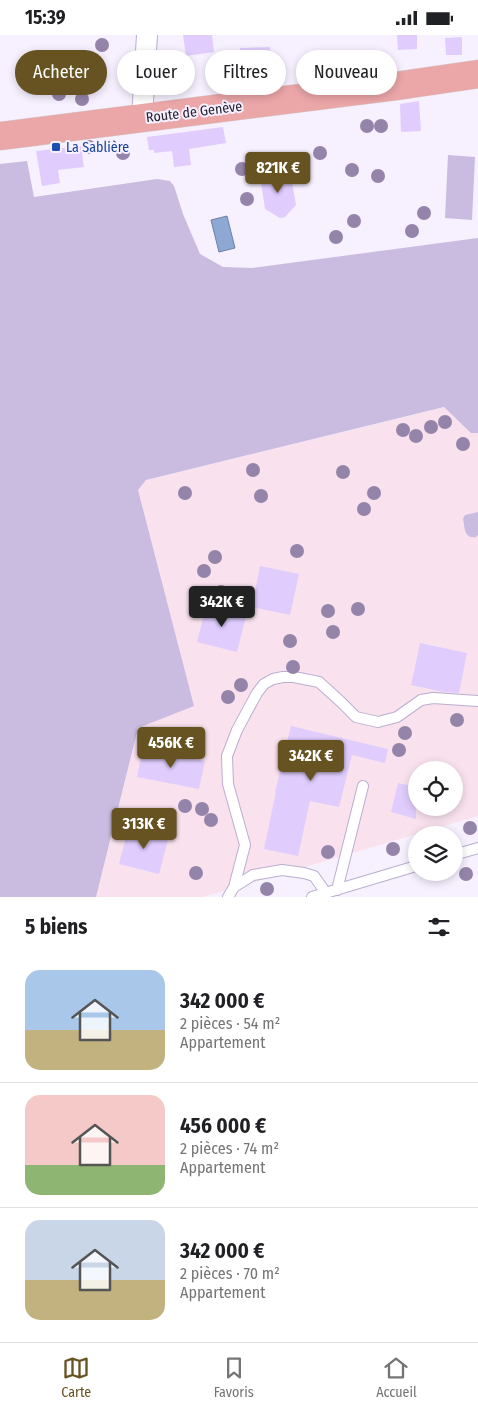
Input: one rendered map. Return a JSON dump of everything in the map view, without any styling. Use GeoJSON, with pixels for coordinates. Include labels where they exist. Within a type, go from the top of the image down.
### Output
{"type":"FeatureCollection","features":[{"type":"Feature","properties":{"kind":"main road","name":"Route de Genève"},"geometry":{"type":"LineString","coordinates":[[0,136],[478,74]]}},
{"type":"Feature","properties":{"kind":"street"},"geometry":{"type":"LineString","coordinates":[[142,118],[147,35]]}},
{"type":"Feature","properties":{"kind":"lane"},"geometry":{"type":"LineString","coordinates":[[228,897],[234,887],[245,845],[228,784],[228,756],[237,730],[264,684],[272,679],[283,677],[319,681],[356,717],[378,722],[397,717],[421,700],[433,698],[478,701]]}},
{"type":"Feature","properties":{"kind":"lane"},"geometry":{"type":"LineString","coordinates":[[337,889],[363,786]]}},
{"type":"Feature","properties":{"kind":"lane"},"geometry":{"type":"LineString","coordinates":[[463,852],[478,848]]}},
{"type":"Feature","properties":{"kind":"lane"},"geometry":{"type":"LineString","coordinates":[[312,897],[408,868]]}},
{"type":"Feature","properties":{"kind":"lane"},"geometry":{"type":"LineString","coordinates":[[234,887],[253,875],[282,870],[314,876],[326,893]]}},
{"type":"Feature","properties":{"kind":"shaded area"},"geometry":{"type":"Polygon","coordinates":[[[448,155],[475,157],[472,220],[445,218],[448,155]]]}},
{"type":"Feature","properties":{"kind":"shaded area"},"geometry":{"type":"Polygon","coordinates":[[[27,161],[34,197],[157,179],[170,181],[174,186],[183,214],[200,254],[223,267],[252,268],[478,238],[478,433],[471,433],[444,407],[146,480],[138,490],[194,706],[138,728],[96,897],[0,897],[0,164],[27,161]]]}},
{"type":"Feature","properties":{"kind":"shaded area"},"geometry":{"type":"Polygon","coordinates":[[[445,407],[471,433],[478,433],[478,816],[444,826],[408,826],[408,837],[203,897],[96,897],[138,728],[138,490],[146,480],[445,407]]]}},
{"type":"Feature","properties":{"kind":"shaded area"},"geometry":{"type":"Polygon","coordinates":[[[478,512],[478,535],[472,537],[467,535],[463,519],[465,515],[478,512]]]}},
{"type":"Feature","properties":{"kind":"water"},"geometry":{"type":"Polygon","coordinates":[[[227,216],[235,248],[219,252],[211,220],[227,216]]]}},
{"type":"Feature","properties":{"kind":"building"},"geometry":{"type":"Polygon","coordinates":[[[183,35],[212,35],[214,50],[205,50],[205,53],[195,55],[195,50],[185,50],[183,35]]]}},
{"type":"Feature","properties":{"kind":"building"},"geometry":{"type":"Polygon","coordinates":[[[397,35],[417,35],[417,49],[398,50],[397,35]]]}},
{"type":"Feature","properties":{"kind":"building"},"geometry":{"type":"Polygon","coordinates":[[[462,37],[462,55],[446,55],[445,38],[462,37]]]}},
{"type":"Feature","properties":{"kind":"building"},"geometry":{"type":"Polygon","coordinates":[[[270,47],[270,50],[240,50],[240,48],[270,47]]]}},
{"type":"Feature","properties":{"kind":"building"},"geometry":{"type":"Polygon","coordinates":[[[419,101],[421,131],[401,132],[400,104],[419,101]]]}},
{"type":"Feature","properties":{"kind":"building"},"geometry":{"type":"Polygon","coordinates":[[[223,127],[226,143],[189,149],[191,165],[174,167],[172,151],[154,153],[154,150],[149,150],[147,137],[223,127]]]}},
{"type":"Feature","properties":{"kind":"building"},"geometry":{"type":"Polygon","coordinates":[[[81,146],[84,167],[58,170],[60,183],[42,186],[36,151],[81,146]]]}},
{"type":"Feature","properties":{"kind":"building"},"geometry":{"type":"Polygon","coordinates":[[[290,171],[296,205],[285,217],[280,218],[265,209],[260,176],[290,171]]]}},
{"type":"Feature","properties":{"kind":"building"},"geometry":{"type":"Polygon","coordinates":[[[260,566],[299,574],[290,615],[252,607],[260,566]]]}},
{"type":"Feature","properties":{"kind":"building"},"geometry":{"type":"Polygon","coordinates":[[[207,603],[247,613],[237,652],[197,642],[207,603]]]}},
{"type":"Feature","properties":{"kind":"building"},"geometry":{"type":"Polygon","coordinates":[[[420,643],[467,653],[459,693],[443,692],[411,685],[420,643]]]}},
{"type":"Feature","properties":{"kind":"building"},"geometry":{"type":"Polygon","coordinates":[[[291,726],[388,749],[385,763],[352,755],[339,807],[310,801],[298,856],[264,849],[291,726]]]}},
{"type":"Feature","properties":{"kind":"building"},"geometry":{"type":"Polygon","coordinates":[[[143,748],[205,761],[199,789],[137,777],[143,748]]]}},
{"type":"Feature","properties":{"kind":"building"},"geometry":{"type":"Polygon","coordinates":[[[398,783],[408,785],[408,816],[416,816],[416,819],[391,812],[398,783]]]}},
{"type":"Feature","properties":{"kind":"building"},"geometry":{"type":"Polygon","coordinates":[[[129,826],[169,836],[159,874],[119,864],[129,826]]]}},
{"type":"Feature","properties":{"kind":"place","name":"La Sablière"},"geometry":{"type":"Point","coordinates":[56,147]}}]}
